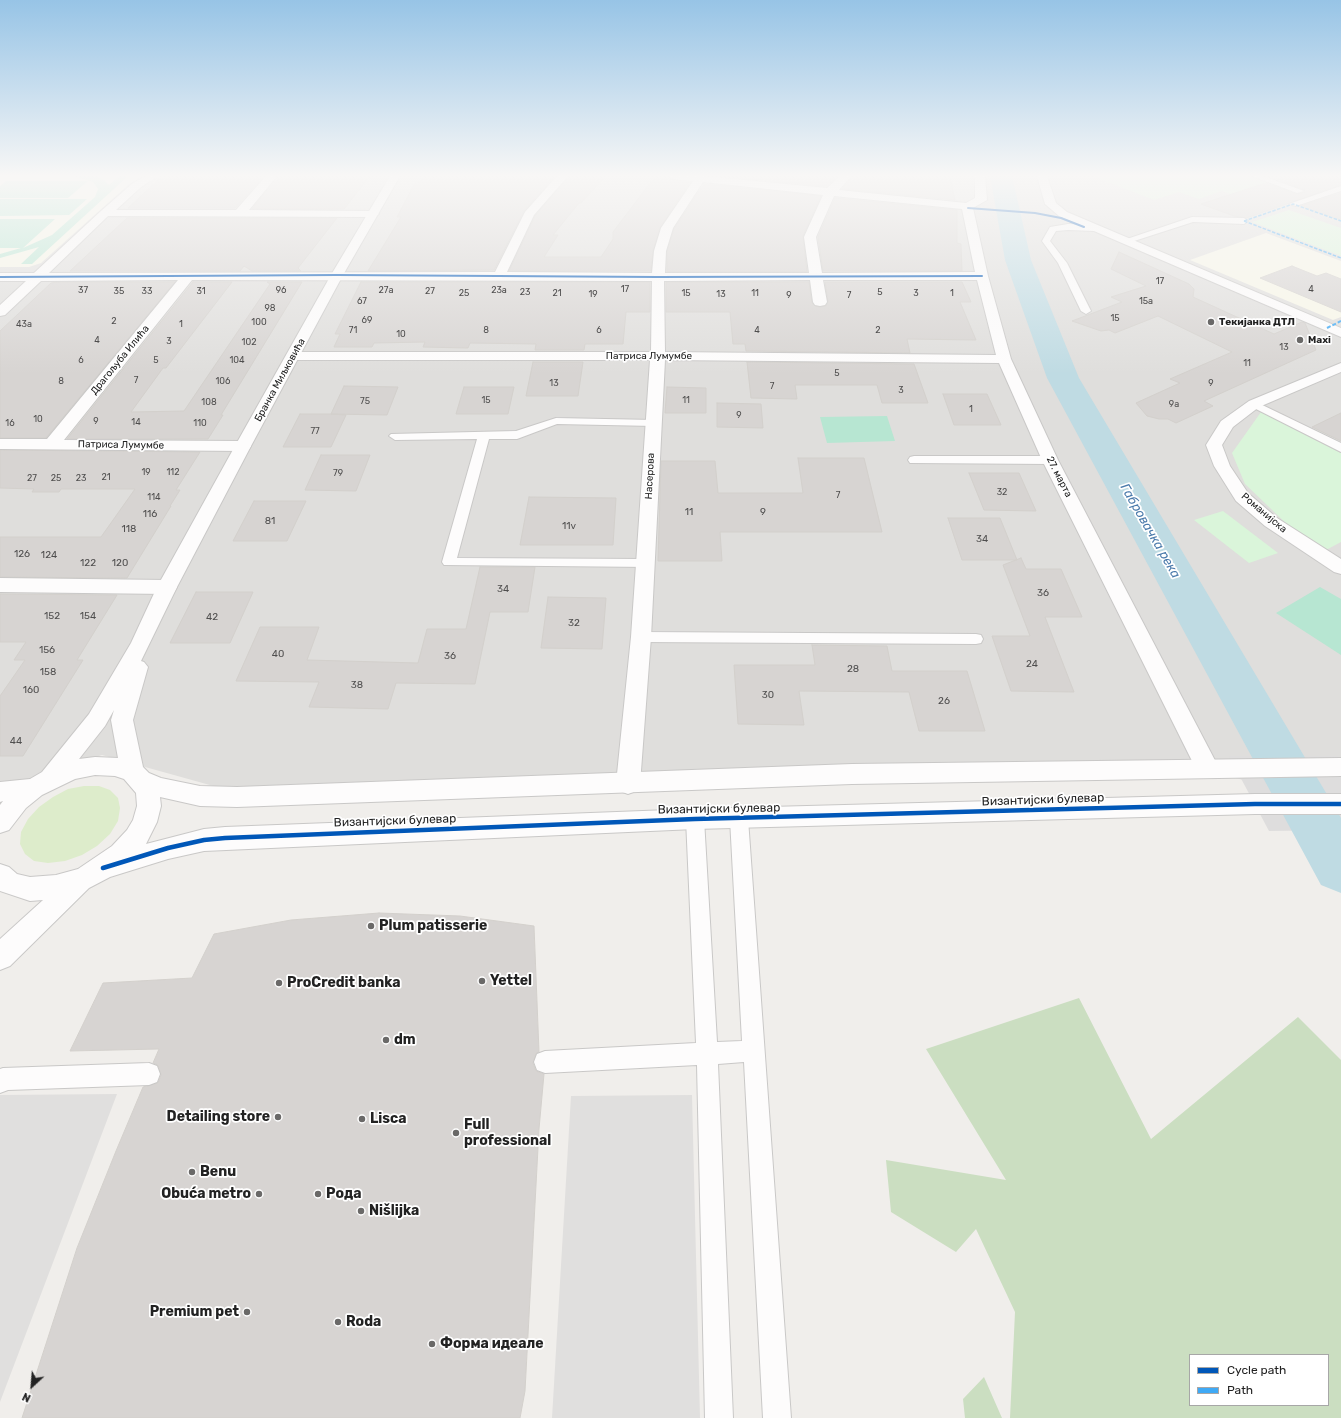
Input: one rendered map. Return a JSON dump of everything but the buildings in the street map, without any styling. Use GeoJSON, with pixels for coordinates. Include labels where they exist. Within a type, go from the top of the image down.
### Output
{"type":"FeatureCollection","features":[{"type":"Feature","properties":{"kind":"street"},"geometry":{"type":"LineString","coordinates":[[0,312],[75,242]]}},
{"type":"Feature","properties":{"kind":"street","name":"Бранка Миљковића"},"geometry":{"type":"LineString","coordinates":[[42,783],[96,720],[140,643],[243,446],[356,242]]}},
{"type":"Feature","properties":{"kind":"street"},"geometry":{"type":"LineString","coordinates":[[499,276],[515,242]]}},
{"type":"Feature","properties":{"kind":"street","name":"Насерова"},"geometry":{"type":"LineString","coordinates":[[628,784],[641,637],[658,356],[658,277],[660,251],[663,242]]}},
{"type":"Feature","properties":{"kind":"street"},"geometry":{"type":"LineString","coordinates":[[811,242],[820,302]]}},
{"type":"Feature","properties":{"kind":"street","name":"27. марта"},"geometry":{"type":"LineString","coordinates":[[975,242],[1004,359],[1050,460],[1207,768]]}},
{"type":"Feature","properties":{"kind":"street"},"geometry":{"type":"LineString","coordinates":[[1128,242],[1341,333]]}},
{"type":"Feature","properties":{"kind":"street"},"geometry":{"type":"LineString","coordinates":[[0,277],[337,275],[658,277],[982,276]]}},
{"type":"Feature","properties":{"kind":"street","name":"Драгољуба Илића"},"geometry":{"type":"LineString","coordinates":[[52,444],[188,276]]}},
{"type":"Feature","properties":{"kind":"street","name":"Патриса Лумумбе"},"geometry":{"type":"LineString","coordinates":[[293,356],[658,356],[1004,359]]}},
{"type":"Feature","properties":{"kind":"street","name":"Романијска"},"geometry":{"type":"LineString","coordinates":[[1341,367],[1254,404],[1227,424],[1214,445],[1222,466],[1242,497],[1271,522],[1341,568]]}},
{"type":"Feature","properties":{"kind":"street","name":"Патриса Лумумбе"},"geometry":{"type":"LineString","coordinates":[[0,444],[243,446]]}},
{"type":"Feature","properties":{"kind":"street"},"geometry":{"type":"LineString","coordinates":[[0,585],[168,587]]}},
{"type":"Feature","properties":{"kind":"street","name":"Бранка Миљковића"},"geometry":{"type":"LineString","coordinates":[[93,874],[121,854],[136,838],[145,822],[149,806],[148,792],[136,776],[122,720],[126,702],[137,670],[140,643]]}},
{"type":"Feature","properties":{"kind":"street"},"geometry":{"type":"LineString","coordinates":[[0,792],[42,783],[73,770],[95,766],[115,766],[159,786],[200,796],[236,797],[628,784],[852,774],[1341,767]]}},
{"type":"Feature","properties":{"kind":"street"},"geometry":{"type":"LineString","coordinates":[[0,823],[18,801],[42,783]]}},
{"type":"Feature","properties":{"kind":"street","name":"Византијски булевар"},"geometry":{"type":"LineString","coordinates":[[0,875],[9,883],[30,889],[56,888],[168,848],[204,840],[696,819],[1255,804],[1341,804]]}},
{"type":"Feature","properties":{"kind":"street"},"geometry":{"type":"LineString","coordinates":[[0,957],[93,874]]}},
{"type":"Feature","properties":{"kind":"lane"},"geometry":{"type":"LineString","coordinates":[[1047,242],[1062,263],[1086,311]]}},
{"type":"Feature","properties":{"kind":"lane"},"geometry":{"type":"LineString","coordinates":[[1254,404],[1341,448]]}},
{"type":"Feature","properties":{"kind":"lane"},"geometry":{"type":"LineString","coordinates":[[395,436],[517,435],[556,421],[654,423]]}},
{"type":"Feature","properties":{"kind":"lane"},"geometry":{"type":"LineString","coordinates":[[484,435],[449,562],[645,564]]}},
{"type":"Feature","properties":{"kind":"lane"},"geometry":{"type":"LineString","coordinates":[[914,460],[1050,460]]}},
{"type":"Feature","properties":{"kind":"lane"},"geometry":{"type":"LineString","coordinates":[[641,637],[976,639]]}},
{"type":"Feature","properties":{"kind":"lane"},"geometry":{"type":"LineString","coordinates":[[739,818],[755,1051],[777,1418]]}},
{"type":"Feature","properties":{"kind":"lane"},"geometry":{"type":"LineString","coordinates":[[696,819],[707,1054],[719,1418]]}},
{"type":"Feature","properties":{"kind":"lane"},"geometry":{"type":"LineString","coordinates":[[545,1062],[755,1051]]}},
{"type":"Feature","properties":{"kind":"lane"},"geometry":{"type":"LineString","coordinates":[[0,1082],[3,1080],[149,1074]]}},
{"type":"Feature","properties":{"kind":"shaded area"},"geometry":{"type":"Polygon","coordinates":[[[0,242],[1341,242],[1341,800],[1152,761],[217,787],[102,755],[9,785],[0,785],[0,242]]]}},
{"type":"Feature","properties":{"kind":"shaded area"},"geometry":{"type":"Polygon","coordinates":[[[0,242],[64,242],[41,263],[29,267],[0,267],[0,242]]]}},
{"type":"Feature","properties":{"kind":"shaded area"},"geometry":{"type":"Polygon","coordinates":[[[1240,242],[1291,242],[1341,261],[1341,317],[1333,320],[1190,260],[1240,242]]]}},
{"type":"Feature","properties":{"kind":"shaded area"},"geometry":{"type":"Polygon","coordinates":[[[117,1094],[0,1402],[0,1095],[117,1094]]]}},
{"type":"Feature","properties":{"kind":"shaded area"},"geometry":{"type":"Polygon","coordinates":[[[692,1095],[700,1418],[552,1418],[571,1096],[692,1095]]]}},
{"type":"Feature","properties":{"kind":"green space"},"geometry":{"type":"Polygon","coordinates":[[[0,242],[29,242],[23,248],[36,242],[56,242],[32,264],[21,264],[39,247],[0,258],[0,254],[21,248],[0,248],[0,242]]]}},
{"type":"Feature","properties":{"kind":"green space"},"geometry":{"type":"Polygon","coordinates":[[[1305,242],[1341,242],[1341,256],[1305,242]]]}},
{"type":"Feature","properties":{"kind":"green space"},"geometry":{"type":"Polygon","coordinates":[[[1261,412],[1341,453],[1341,542],[1326,550],[1293,530],[1245,484],[1232,453],[1261,412]]]}},
{"type":"Feature","properties":{"kind":"green space"},"geometry":{"type":"Polygon","coordinates":[[[887,416],[895,441],[827,443],[820,417],[887,416]]]}},
{"type":"Feature","properties":{"kind":"green space"},"geometry":{"type":"Polygon","coordinates":[[[1223,511],[1278,553],[1249,563],[1194,520],[1223,511]]]}},
{"type":"Feature","properties":{"kind":"green space"},"geometry":{"type":"Polygon","coordinates":[[[1320,587],[1341,599],[1341,655],[1276,613],[1320,587]]]}},
{"type":"Feature","properties":{"kind":"green space"},"geometry":{"type":"Polygon","coordinates":[[[84,786],[99,786],[110,790],[118,798],[120,808],[118,821],[110,834],[97,846],[82,855],[65,861],[48,863],[34,861],[25,854],[20,844],[21,832],[28,819],[39,807],[53,797],[68,789],[84,786]]]}},
{"type":"Feature","properties":{"kind":"green space"},"geometry":{"type":"Polygon","coordinates":[[[1079,998],[1151,1139],[1298,1017],[1341,1060],[1341,1418],[1010,1418],[1015,1312],[976,1229],[956,1252],[891,1212],[886,1160],[1006,1180],[926,1049],[1079,998]]]}},
{"type":"Feature","properties":{"kind":"green space"},"geometry":{"type":"Polygon","coordinates":[[[984,1377],[1002,1418],[965,1418],[963,1399],[984,1377]]]}},
{"type":"Feature","properties":{"kind":"pier"},"geometry":{"type":"Polygon","coordinates":[[[1229,756],[1337,756],[1341,762],[1341,830],[1269,831],[1229,756]]]}},
{"type":"Feature","properties":{"kind":"waterway","name":"Габровачка река"},"geometry":{"type":"LineString","coordinates":[[1014,242],[1018,260],[1063,378],[1341,868]]}},
{"type":"Feature","properties":{"kind":"marked path"},"geometry":{"type":"LineString","coordinates":[[1300,242],[1341,258]]}},
{"type":"Feature","properties":{"kind":"marked path"},"geometry":{"type":"LineString","coordinates":[[1327,328],[1341,321]]}},
{"type":"Feature","properties":{"kind":"cycle path"},"geometry":{"type":"LineString","coordinates":[[0,277],[337,275],[658,277],[982,276]]}},
{"type":"Feature","properties":{"kind":"cycle path"},"geometry":{"type":"LineString","coordinates":[[103,868],[168,848],[204,840],[225,838],[695,819],[1255,804],[1341,804]]}},
{"type":"Feature","properties":{"kind":"place","name":"Текијанка ДТЛ"},"geometry":{"type":"Point","coordinates":[1211,322]}},
{"type":"Feature","properties":{"kind":"place","name":"Maxi"},"geometry":{"type":"Point","coordinates":[1300,340]}},
{"type":"Feature","properties":{"kind":"place","name":"Plum patisserie"},"geometry":{"type":"Point","coordinates":[371,926]}},
{"type":"Feature","properties":{"kind":"place","name":"Yettel"},"geometry":{"type":"Point","coordinates":[482,981]}},
{"type":"Feature","properties":{"kind":"place","name":"ProCredit banka"},"geometry":{"type":"Point","coordinates":[279,983]}},
{"type":"Feature","properties":{"kind":"place","name":"dm"},"geometry":{"type":"Point","coordinates":[386,1040]}},
{"type":"Feature","properties":{"kind":"place","name":"Detailing store"},"geometry":{"type":"Point","coordinates":[278,1117]}},
{"type":"Feature","properties":{"kind":"place","name":"Lisca"},"geometry":{"type":"Point","coordinates":[362,1119]}},
{"type":"Feature","properties":{"kind":"place","name":"Full professional"},"geometry":{"type":"Point","coordinates":[456,1133]}},
{"type":"Feature","properties":{"kind":"place","name":"Benu"},"geometry":{"type":"Point","coordinates":[192,1172]}},
{"type":"Feature","properties":{"kind":"place","name":"Obuća metro"},"geometry":{"type":"Point","coordinates":[259,1194]}},
{"type":"Feature","properties":{"kind":"place","name":"Рода"},"geometry":{"type":"Point","coordinates":[318,1194]}},
{"type":"Feature","properties":{"kind":"place","name":"Nišlijka"},"geometry":{"type":"Point","coordinates":[361,1211]}},
{"type":"Feature","properties":{"kind":"place","name":"Premium pet"},"geometry":{"type":"Point","coordinates":[247,1312]}},
{"type":"Feature","properties":{"kind":"place","name":"Roda"},"geometry":{"type":"Point","coordinates":[338,1322]}},
{"type":"Feature","properties":{"kind":"place","name":"Форма идеале"},"geometry":{"type":"Point","coordinates":[432,1344]}}]}
